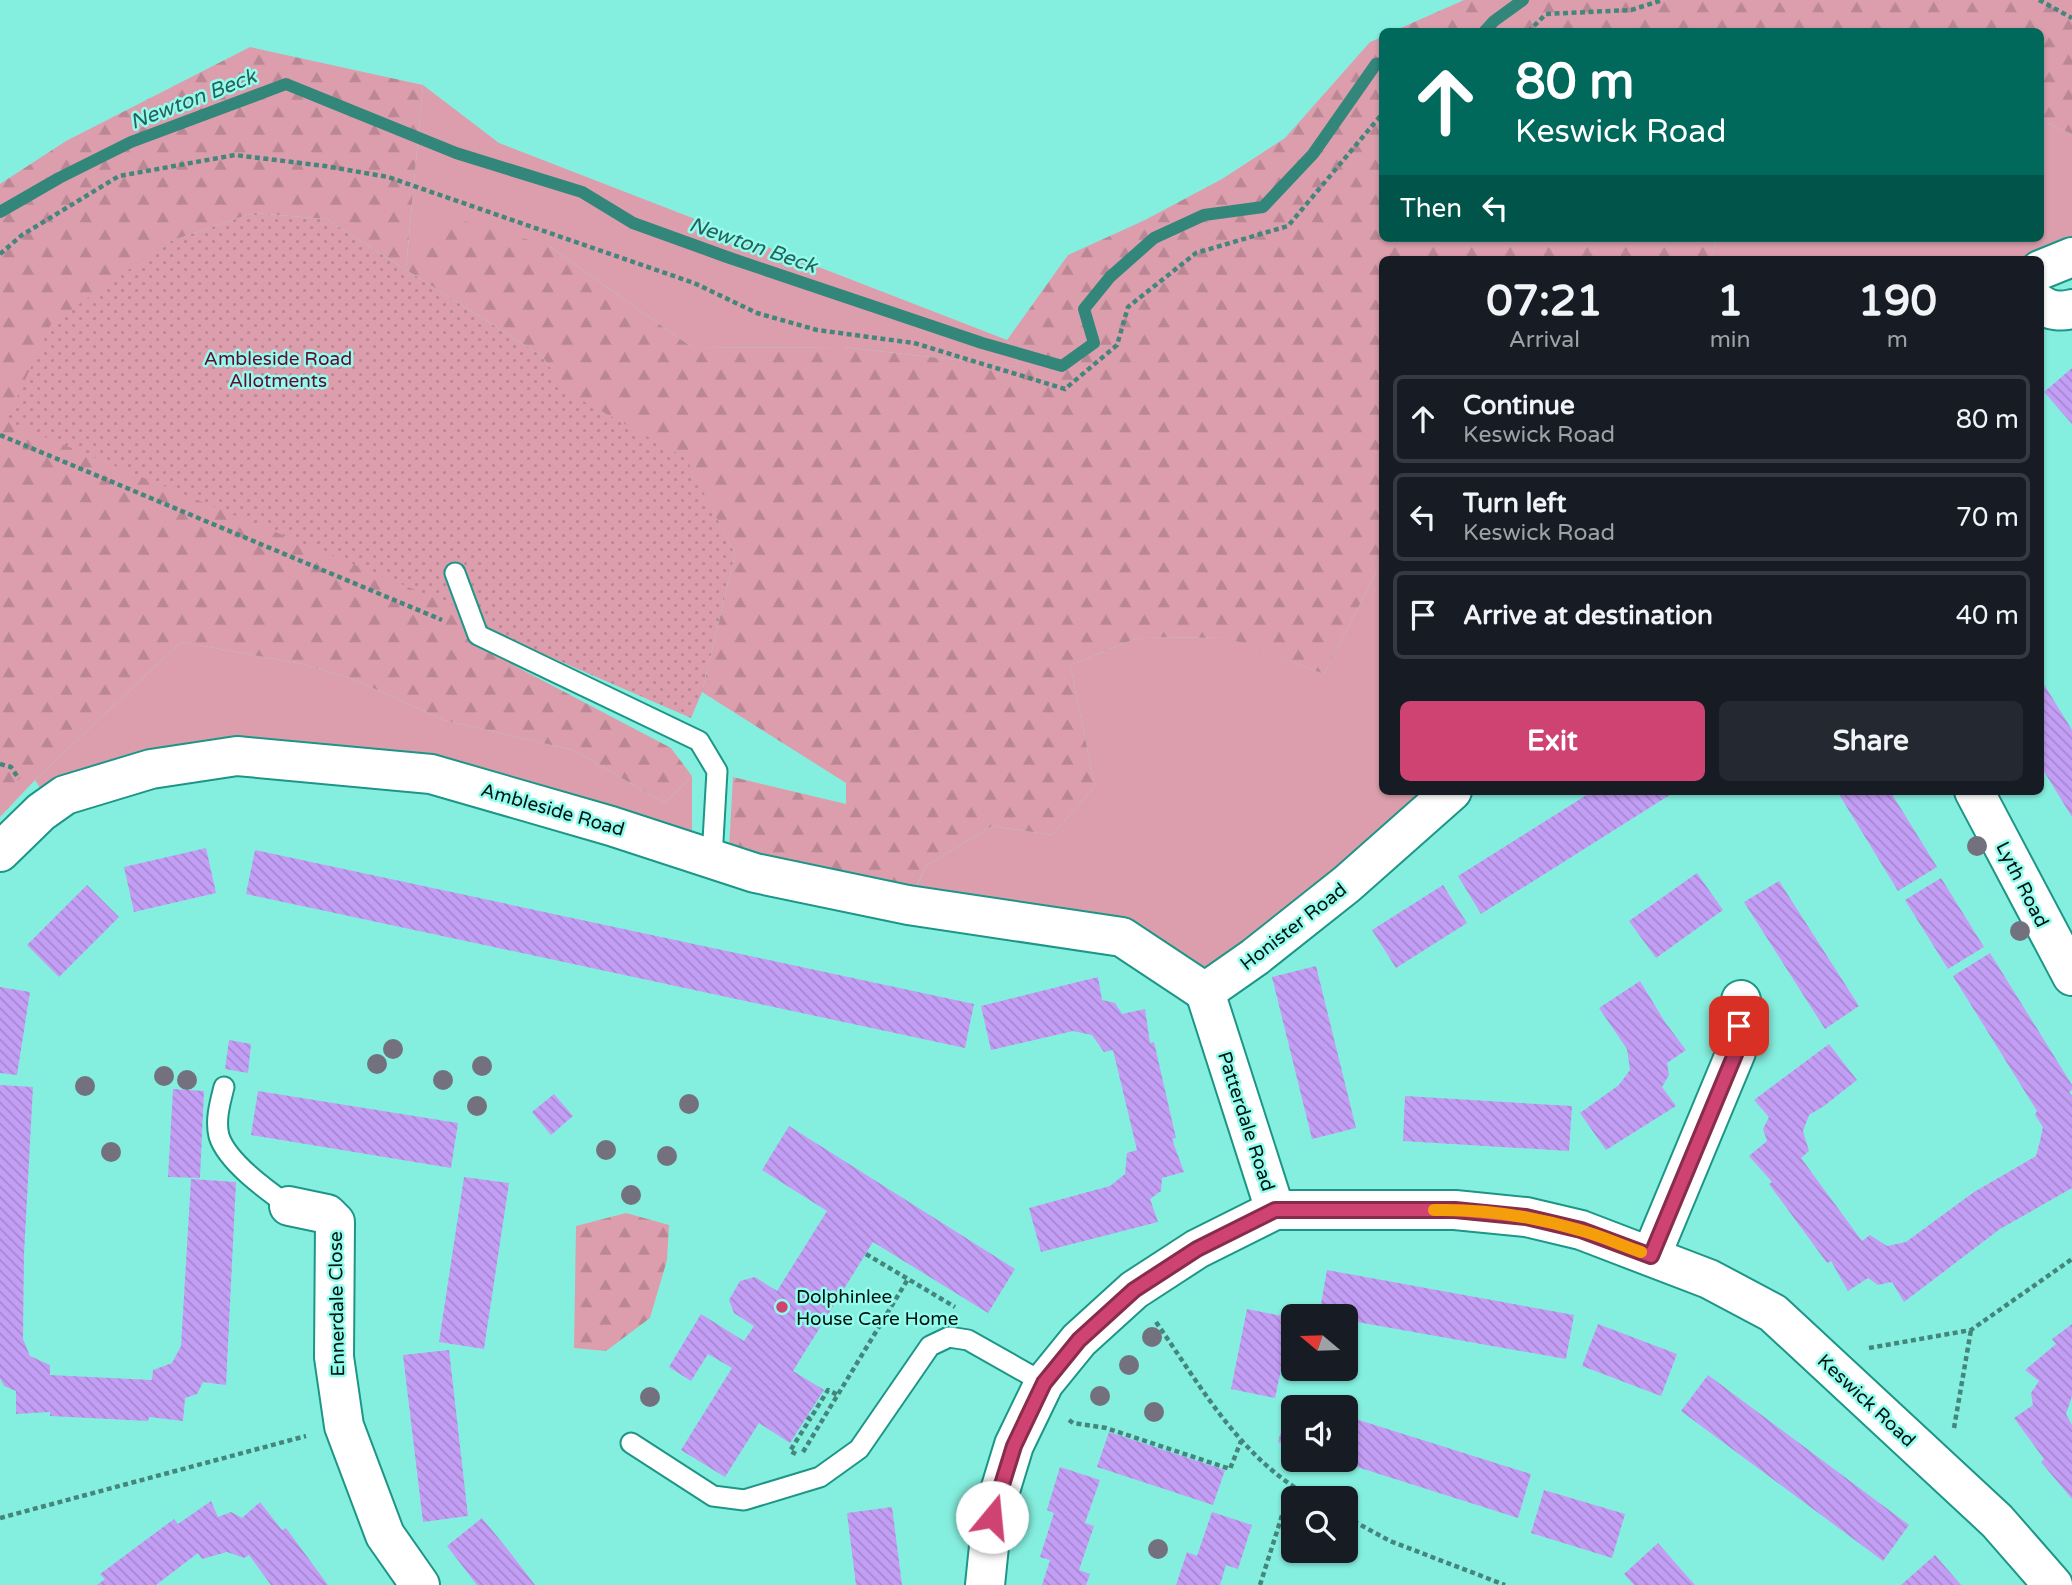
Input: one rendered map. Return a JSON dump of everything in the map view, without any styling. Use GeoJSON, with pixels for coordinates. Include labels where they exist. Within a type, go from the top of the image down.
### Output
{"type":"FeatureCollection","features":[{"type":"Feature","properties":{"kind":"street"},"geometry":{"type":"LineString","coordinates":[[2044,268],[2072,257]]}},
{"type":"Feature","properties":{"kind":"street"},"geometry":{"type":"LineString","coordinates":[[2044,307],[2063,312],[2072,309]]}},
{"type":"Feature","properties":{"kind":"street","name":"Ambleside Road"},"geometry":{"type":"LineString","coordinates":[[0,852],[41,812],[65,795],[151,769],[237,757],[431,774],[611,826],[755,873],[908,905],[1122,937],[1205,992]]}},
{"type":"Feature","properties":{"kind":"street","name":"Honister Road"},"geometry":{"type":"LineString","coordinates":[[1205,992],[1255,957],[1347,884],[1447,795]]}},
{"type":"Feature","properties":{"kind":"street","name":"Lyth Road"},"geometry":{"type":"LineString","coordinates":[[1976,795],[2072,976]]}},
{"type":"Feature","properties":{"kind":"street","name":"Patterdale Road"},"geometry":{"type":"LineString","coordinates":[[985,1585],[992,1517],[1014,1446],[1040,1391],[1079,1340],[1134,1290],[1197,1249],[1275,1210],[1205,992]]}},
{"type":"Feature","properties":{"kind":"street"},"geometry":{"type":"LineString","coordinates":[[1651,1256],[1736,1052],[1741,1000]]}},
{"type":"Feature","properties":{"kind":"street","name":"Ennerdale Close"},"geometry":{"type":"LineString","coordinates":[[289,1206],[327,1214],[335,1222],[334,1357],[344,1426],[385,1535],[420,1585]]}},
{"type":"Feature","properties":{"kind":"street","name":"Keswick Road"},"geometry":{"type":"LineString","coordinates":[[1275,1210],[1455,1210],[1526,1217],[1581,1230],[1709,1279],[1773,1313],[1997,1521],[2053,1585]]}},
{"type":"Feature","properties":{"kind":"lane"},"geometry":{"type":"LineString","coordinates":[[454,573],[478,635],[699,741],[717,771],[712,858]]}},
{"type":"Feature","properties":{"kind":"lane"},"geometry":{"type":"LineString","coordinates":[[224,1087],[218,1109],[219,1137],[231,1155],[261,1186],[289,1206]]}},
{"type":"Feature","properties":{"kind":"lane"},"geometry":{"type":"LineString","coordinates":[[631,1443],[713,1496],[744,1500],[820,1477],[859,1449],[930,1346],[949,1337],[968,1340],[1040,1391]]}},
{"type":"Feature","properties":{"kind":"path"},"geometry":{"type":"LineString","coordinates":[[1532,28],[1546,14],[1631,10],[1663,0]]}},
{"type":"Feature","properties":{"kind":"path"},"geometry":{"type":"LineString","coordinates":[[2039,0],[2072,18]]}},
{"type":"Feature","properties":{"kind":"path"},"geometry":{"type":"LineString","coordinates":[[0,254],[23,235],[119,176],[235,155],[299,163],[388,177],[694,283],[757,313],[817,330],[914,343],[1065,389],[1117,345],[1128,307],[1196,253],[1288,226],[1379,118]]}},
{"type":"Feature","properties":{"kind":"path"},"geometry":{"type":"LineString","coordinates":[[0,435],[478,635]]}},
{"type":"Feature","properties":{"kind":"path"},"geometry":{"type":"LineString","coordinates":[[866,1254],[956,1308]]}},
{"type":"Feature","properties":{"kind":"path"},"geometry":{"type":"LineString","coordinates":[[1839,1374],[1869,1348],[1971,1329],[2072,1259]]}},
{"type":"Feature","properties":{"kind":"path"},"geometry":{"type":"LineString","coordinates":[[797,1485],[793,1469],[908,1279]]}},
{"type":"Feature","properties":{"kind":"path"},"geometry":{"type":"LineString","coordinates":[[1134,1290],[1226,1425],[1259,1460],[1291,1486]]}},
{"type":"Feature","properties":{"kind":"path"},"geometry":{"type":"LineString","coordinates":[[1928,1456],[1955,1427],[1971,1329]]}},
{"type":"Feature","properties":{"kind":"path"},"geometry":{"type":"LineString","coordinates":[[790,1451],[828,1390],[838,1395]]}},
{"type":"Feature","properties":{"kind":"path"},"geometry":{"type":"LineString","coordinates":[[1040,1391],[1073,1423],[1106,1428],[1230,1469],[1241,1441]]}},
{"type":"Feature","properties":{"kind":"path"},"geometry":{"type":"LineString","coordinates":[[0,1518],[344,1426]]}},
{"type":"Feature","properties":{"kind":"path"},"geometry":{"type":"LineString","coordinates":[[1259,1585],[1281,1517]]}},
{"type":"Feature","properties":{"kind":"path"},"geometry":{"type":"LineString","coordinates":[[1358,1524],[1390,1541],[1505,1585]]}},
{"type":"Feature","properties":{"kind":"green space"},"geometry":{"type":"Polygon","coordinates":[[[1464,0],[2072,0],[2072,134],[2044,121],[2044,28],[1401,28],[1464,0]]]}},
{"type":"Feature","properties":{"kind":"green space"},"geometry":{"type":"Polygon","coordinates":[[[1379,38],[1379,242],[1716,242],[1712,256],[1379,256],[1379,567],[1324,674],[1228,638],[1140,637],[1070,665],[1095,786],[1052,835],[992,826],[926,866],[912,895],[729,849],[733,777],[846,804],[846,783],[702,692],[735,554],[685,458],[566,392],[542,356],[326,219],[253,213],[168,242],[469,611],[467,621],[515,666],[671,748],[692,776],[665,803],[573,750],[444,720],[353,679],[303,664],[181,642],[35,780],[0,817],[0,184],[66,141],[250,47],[423,85],[406,268],[458,219],[549,246],[693,348],[843,347],[1019,367],[1007,340],[1068,255],[1145,220],[1222,179],[1285,138],[1370,42],[1379,38]]]}},
{"type":"Feature","properties":{"kind":"green space"},"geometry":{"type":"Polygon","coordinates":[[[423,85],[499,143],[1007,340],[1019,367],[843,347],[693,348],[549,246],[406,269],[423,85]]]}},
{"type":"Feature","properties":{"kind":"green space"},"geometry":{"type":"Polygon","coordinates":[[[2044,121],[2072,134],[2072,257],[1712,256],[1716,242],[2044,242],[2044,121]]]}},
{"type":"Feature","properties":{"kind":"green space","name":"Ambleside Road Allotments"},"geometry":{"type":"Polygon","coordinates":[[[253,213],[326,219],[542,356],[567,392],[686,458],[735,554],[702,692],[691,718],[467,621],[469,612],[6,421],[51,324],[168,242],[253,213]]]}},
{"type":"Feature","properties":{"kind":"green space"},"geometry":{"type":"Polygon","coordinates":[[[1379,567],[1379,795],[1447,795],[1205,992],[1122,937],[908,905],[926,866],[992,826],[1052,835],[1095,786],[1070,665],[1140,637],[1229,638],[1324,674],[1379,567]]]}},
{"type":"Feature","properties":{"kind":"green space"},"geometry":{"type":"Polygon","coordinates":[[[181,642],[303,664],[353,679],[444,720],[573,750],[665,803],[692,776],[692,836],[331,759],[45,796],[35,780],[181,642]]]}},
{"type":"Feature","properties":{"kind":"green space"},"geometry":{"type":"Polygon","coordinates":[[[626,1213],[669,1225],[667,1260],[650,1318],[606,1351],[574,1348],[576,1226],[626,1213]]]}},
{"type":"Feature","properties":{"kind":"building"},"geometry":{"type":"Polygon","coordinates":[[[2072,368],[2072,424],[2044,392],[2072,368]]]}},
{"type":"Feature","properties":{"kind":"building"},"geometry":{"type":"Polygon","coordinates":[[[2044,684],[2072,730],[2072,817],[2044,772],[2044,684]]]}},
{"type":"Feature","properties":{"kind":"building"},"geometry":{"type":"Polygon","coordinates":[[[1587,795],[1670,795],[1481,914],[1458,876],[1587,795]]]}},
{"type":"Feature","properties":{"kind":"building"},"geometry":{"type":"Polygon","coordinates":[[[1839,795],[1892,795],[1937,867],[1898,891],[1839,795]]]}},
{"type":"Feature","properties":{"kind":"building"},"geometry":{"type":"Polygon","coordinates":[[[206,848],[216,893],[134,912],[124,867],[206,848]]]}},
{"type":"Feature","properties":{"kind":"building"},"geometry":{"type":"Polygon","coordinates":[[[255,850],[974,1004],[965,1048],[246,894],[255,850]]]}},
{"type":"Feature","properties":{"kind":"building"},"geometry":{"type":"Polygon","coordinates":[[[1697,873],[1723,910],[1656,958],[1629,921],[1697,873]]]}},
{"type":"Feature","properties":{"kind":"building"},"geometry":{"type":"Polygon","coordinates":[[[1941,878],[1984,947],[1948,969],[1905,900],[1941,878]]]}},
{"type":"Feature","properties":{"kind":"building"},"geometry":{"type":"Polygon","coordinates":[[[1779,881],[1859,1006],[1825,1029],[1744,902],[1779,881]]]}},
{"type":"Feature","properties":{"kind":"building"},"geometry":{"type":"Polygon","coordinates":[[[87,885],[119,917],[59,977],[27,945],[87,885]]]}},
{"type":"Feature","properties":{"kind":"building"},"geometry":{"type":"Polygon","coordinates":[[[1443,885],[1467,923],[1396,968],[1372,930],[1443,885]]]}},
{"type":"Feature","properties":{"kind":"building"},"geometry":{"type":"Polygon","coordinates":[[[1990,953],[2072,1085],[2069,1092],[2072,1096],[2072,1188],[2000,1229],[1904,1302],[1892,1282],[1878,1285],[1868,1278],[1848,1291],[1831,1261],[1827,1263],[1769,1184],[1772,1182],[1749,1156],[1767,1141],[1763,1129],[1769,1117],[1754,1100],[1829,1044],[1857,1080],[1809,1115],[1803,1131],[1809,1151],[1801,1158],[1862,1241],[1870,1235],[1887,1246],[1906,1242],[1974,1192],[2036,1156],[2043,1127],[2035,1115],[2037,1111],[1953,976],[1990,953]]]}},
{"type":"Feature","properties":{"kind":"building"},"geometry":{"type":"Polygon","coordinates":[[[1316,966],[1356,1128],[1312,1139],[1272,977],[1316,966]]]}},
{"type":"Feature","properties":{"kind":"building"},"geometry":{"type":"Polygon","coordinates":[[[1098,977],[1102,1000],[1115,1003],[1122,1014],[1145,1009],[1150,1043],[1154,1042],[1176,1138],[1172,1139],[1184,1172],[1162,1178],[1161,1191],[1150,1199],[1158,1222],[1041,1252],[1029,1208],[1110,1186],[1125,1174],[1127,1153],[1137,1150],[1113,1050],[1104,1052],[1092,1035],[1073,1031],[991,1050],[981,1006],[1098,977]]]}},
{"type":"Feature","properties":{"kind":"building"},"geometry":{"type":"Polygon","coordinates":[[[1640,981],[1686,1050],[1667,1063],[1669,1075],[1662,1087],[1676,1106],[1606,1150],[1580,1113],[1619,1085],[1630,1070],[1627,1049],[1599,1008],[1640,981]]]}},
{"type":"Feature","properties":{"kind":"building"},"geometry":{"type":"Polygon","coordinates":[[[0,987],[30,992],[17,1075],[0,1073],[0,987]]]}},
{"type":"Feature","properties":{"kind":"building"},"geometry":{"type":"Polygon","coordinates":[[[229,1040],[251,1044],[248,1073],[225,1069],[229,1040]]]}},
{"type":"Feature","properties":{"kind":"building"},"geometry":{"type":"Polygon","coordinates":[[[0,1085],[33,1087],[24,1254],[23,1339],[30,1356],[50,1365],[50,1375],[152,1380],[153,1370],[172,1363],[181,1346],[191,1179],[236,1182],[226,1385],[203,1382],[197,1394],[185,1398],[183,1421],[149,1417],[148,1421],[50,1416],[50,1412],[16,1414],[16,1391],[4,1386],[0,1378],[0,1085]]]}},
{"type":"Feature","properties":{"kind":"building"},"geometry":{"type":"Polygon","coordinates":[[[173,1089],[204,1091],[200,1178],[168,1177],[173,1089]]]}},
{"type":"Feature","properties":{"kind":"building"},"geometry":{"type":"Polygon","coordinates":[[[258,1091],[458,1123],[451,1168],[251,1135],[258,1091]]]}},
{"type":"Feature","properties":{"kind":"building"},"geometry":{"type":"Polygon","coordinates":[[[554,1094],[573,1116],[551,1135],[532,1112],[554,1094]]]}},
{"type":"Feature","properties":{"kind":"building"},"geometry":{"type":"Polygon","coordinates":[[[1405,1096],[1572,1106],[1569,1151],[1403,1141],[1405,1096]]]}},
{"type":"Feature","properties":{"kind":"building","name":"Dolphinlee House Care Home"},"geometry":{"type":"Polygon","coordinates":[[[789,1126],[1015,1269],[988,1313],[873,1242],[793,1371],[824,1390],[790,1443],[759,1423],[725,1477],[681,1450],[732,1368],[708,1354],[691,1381],[669,1367],[701,1314],[744,1341],[754,1326],[734,1313],[729,1300],[740,1281],[755,1277],[777,1291],[827,1211],[762,1170],[789,1126]]]}},
{"type":"Feature","properties":{"kind":"building"},"geometry":{"type":"Polygon","coordinates":[[[464,1177],[509,1183],[484,1349],[439,1342],[464,1177]]]}},
{"type":"Feature","properties":{"kind":"building"},"geometry":{"type":"Polygon","coordinates":[[[1327,1270],[1574,1315],[1566,1359],[1358,1322],[1358,1304],[1321,1304],[1327,1270]]]}},
{"type":"Feature","properties":{"kind":"building"},"geometry":{"type":"Polygon","coordinates":[[[1247,1309],[1281,1316],[1281,1370],[1275,1398],[1231,1389],[1247,1309]]]}},
{"type":"Feature","properties":{"kind":"building"},"geometry":{"type":"Polygon","coordinates":[[[1598,1324],[1677,1354],[1661,1396],[1582,1366],[1598,1324]]]}},
{"type":"Feature","properties":{"kind":"building"},"geometry":{"type":"Polygon","coordinates":[[[2072,1324],[2072,1396],[2066,1414],[2072,1425],[2072,1499],[2041,1462],[2044,1459],[2014,1418],[2033,1405],[2031,1393],[2039,1381],[2025,1370],[2056,1344],[2052,1339],[2072,1324]]]}},
{"type":"Feature","properties":{"kind":"building"},"geometry":{"type":"Polygon","coordinates":[[[449,1350],[468,1516],[423,1522],[403,1355],[449,1350]]]}},
{"type":"Feature","properties":{"kind":"building"},"geometry":{"type":"Polygon","coordinates":[[[1708,1375],[1909,1525],[1883,1561],[1681,1411],[1708,1375]]]}},
{"type":"Feature","properties":{"kind":"building"},"geometry":{"type":"Polygon","coordinates":[[[1358,1420],[1531,1474],[1518,1518],[1358,1467],[1358,1420]]]}},
{"type":"Feature","properties":{"kind":"building"},"geometry":{"type":"Polygon","coordinates":[[[1109,1432],[1225,1470],[1213,1505],[1097,1467],[1109,1432]]]}},
{"type":"Feature","properties":{"kind":"building"},"geometry":{"type":"Polygon","coordinates":[[[1060,1467],[1100,1480],[1085,1523],[1094,1526],[1079,1570],[1090,1574],[1086,1585],[1042,1585],[1050,1560],[1040,1557],[1054,1513],[1047,1510],[1060,1467]]]}},
{"type":"Feature","properties":{"kind":"building"},"geometry":{"type":"Polygon","coordinates":[[[1544,1490],[1625,1514],[1612,1558],[1531,1533],[1544,1490]]]}},
{"type":"Feature","properties":{"kind":"building"},"geometry":{"type":"Polygon","coordinates":[[[211,1501],[218,1517],[231,1512],[242,1518],[260,1502],[282,1530],[286,1528],[328,1585],[271,1585],[249,1555],[244,1558],[227,1552],[202,1559],[198,1553],[156,1585],[97,1585],[105,1579],[100,1574],[174,1519],[178,1524],[211,1501]]]}},
{"type":"Feature","properties":{"kind":"building"},"geometry":{"type":"Polygon","coordinates":[[[892,1507],[902,1585],[856,1585],[847,1513],[892,1507]]]}},
{"type":"Feature","properties":{"kind":"building"},"geometry":{"type":"Polygon","coordinates":[[[1212,1512],[1252,1525],[1238,1569],[1226,1565],[1220,1585],[1176,1585],[1187,1552],[1197,1556],[1212,1512]]]}},
{"type":"Feature","properties":{"kind":"building"},"geometry":{"type":"Polygon","coordinates":[[[482,1518],[535,1585],[477,1585],[447,1546],[482,1518]]]}},
{"type":"Feature","properties":{"kind":"building"},"geometry":{"type":"Polygon","coordinates":[[[1658,1543],[1695,1585],[1634,1585],[1624,1574],[1658,1543]]]}},
{"type":"Feature","properties":{"kind":"building"},"geometry":{"type":"Polygon","coordinates":[[[1935,1555],[1961,1585],[1901,1585],[1935,1555]]]}},
{"type":"Feature","properties":{"kind":"waterway","name":"Newton Beck"},"geometry":{"type":"LineString","coordinates":[[1488,28],[1523,0]]}},
{"type":"Feature","properties":{"kind":"waterway","name":"Newton Beck"},"geometry":{"type":"LineString","coordinates":[[0,212],[59,178],[131,142],[286,84],[456,153],[582,192],[633,223],[982,343],[1062,366],[1094,343],[1084,309],[1110,277],[1154,238],[1204,215],[1263,207],[1313,154],[1376,64],[1379,64]]}},
{"type":"Feature","properties":{"kind":"slow traffic"},"geometry":{"type":"LineString","coordinates":[[1434,1210],[1526,1217],[1581,1230],[1641,1252]]}},
{"type":"Feature","properties":{"kind":"place","name":"Dolphinlee House Care Home"},"geometry":{"type":"Point","coordinates":[782,1307]}},
{"type":"Feature","properties":{"kind":"route"},"geometry":{"type":"LineString","coordinates":[[992,1517],[1014,1446],[1044,1383],[1079,1340],[1134,1290],[1197,1249],[1275,1210],[1455,1210],[1526,1217],[1581,1230],[1651,1256],[1736,1052],[1739,1026]]}}]}
